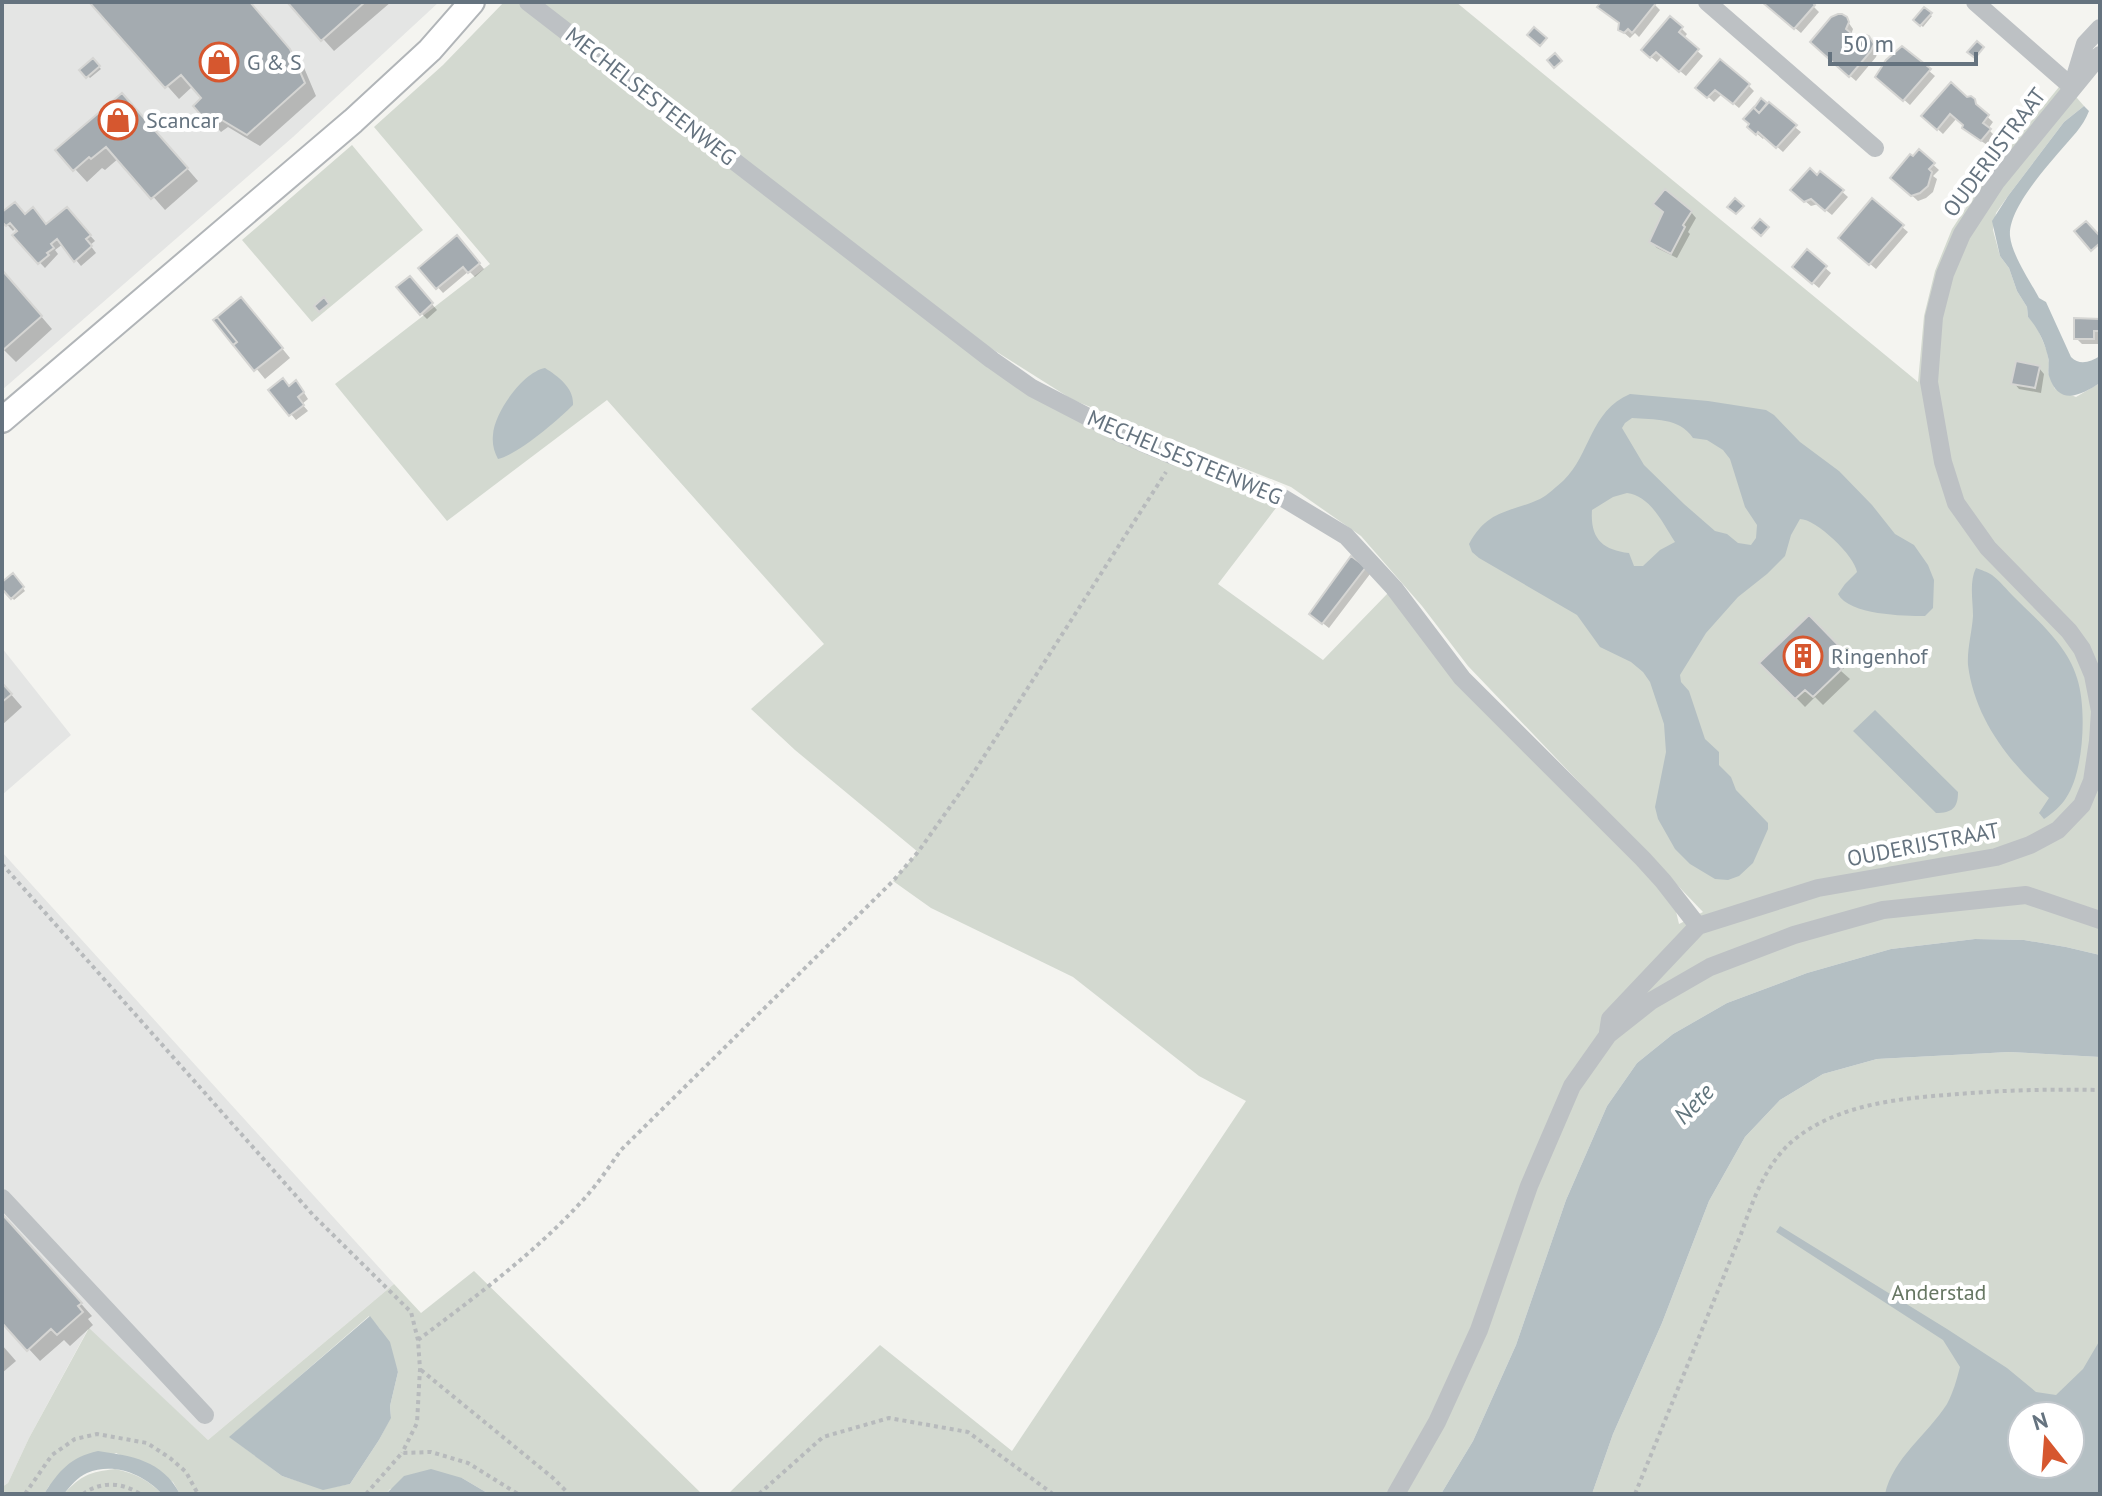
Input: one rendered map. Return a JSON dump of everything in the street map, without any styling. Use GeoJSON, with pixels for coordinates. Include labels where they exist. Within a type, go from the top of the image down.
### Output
{"type":"FeatureCollection","features":[{"type":"Feature","properties":{"kind":"main road"},"geometry":{"type":"LineString","coordinates":[[2,420],[353,121],[430,50],[472,2]]}},
{"type":"Feature","properties":{"kind":"street","name":"MECHELSESTEENWEG"},"geometry":{"type":"LineString","coordinates":[[528,2],[1032,388],[1119,433],[1176,457],[1239,477],[1283,498],[1346,536],[1394,588],[1462,678],[1653,870],[1698,926]]}},
{"type":"Feature","properties":{"kind":"street"},"geometry":{"type":"LineString","coordinates":[[1707,2],[1875,148]]}},
{"type":"Feature","properties":{"kind":"street"},"geometry":{"type":"LineString","coordinates":[[1975,2],[2072,87],[2100,55]]}},
{"type":"Feature","properties":{"kind":"street","name":"OUDERIJSTRAAT"},"geometry":{"type":"LineString","coordinates":[[1698,926],[1818,888],[1996,857],[2030,845],[2058,830],[2082,805],[2092,781],[2098,741],[2100,711],[2093,675],[2082,649],[2069,631],[1988,548],[1956,503],[1943,462],[1929,382],[1934,317],[1945,274],[1962,234],[1996,182],[2072,87],[2085,44],[2100,28]]}},
{"type":"Feature","properties":{"kind":"street"},"geometry":{"type":"LineString","coordinates":[[1396,1494],[1437,1422],[1479,1330],[1529,1186],[1572,1086],[1608,1035],[1651,1001],[1710,967],[1794,935],[1883,910],[2026,895],[2100,920]]}},
{"type":"Feature","properties":{"kind":"street"},"geometry":{"type":"LineString","coordinates":[[1608,1035],[1610,1019],[1698,926]]}},
{"type":"Feature","properties":{"kind":"street"},"geometry":{"type":"LineString","coordinates":[[2,1198],[205,1415]]}},
{"type":"Feature","properties":{"kind":"path"},"geometry":{"type":"LineString","coordinates":[[418,1340],[479,1294],[584,1199],[621,1150],[893,881],[918,852],[967,783],[1176,457]]}},
{"type":"Feature","properties":{"kind":"path"},"geometry":{"type":"LineString","coordinates":[[2,864],[313,1215],[411,1312],[418,1340],[420,1369],[417,1423],[402,1453],[366,1494]]}},
{"type":"Feature","properties":{"kind":"path"},"geometry":{"type":"LineString","coordinates":[[1635,1494],[1756,1192],[1772,1164],[1795,1139],[1828,1120],[1871,1104],[1989,1091],[2044,1088],[2100,1090]]}},
{"type":"Feature","properties":{"kind":"path"},"geometry":{"type":"LineString","coordinates":[[420,1369],[569,1494]]}},
{"type":"Feature","properties":{"kind":"path"},"geometry":{"type":"LineString","coordinates":[[759,1494],[823,1437],[889,1418],[968,1432],[1053,1494]]}},
{"type":"Feature","properties":{"kind":"path"},"geometry":{"type":"LineString","coordinates":[[25,1494],[52,1455],[75,1439],[97,1434],[147,1443],[186,1472],[198,1494]]}},
{"type":"Feature","properties":{"kind":"path"},"geometry":{"type":"LineString","coordinates":[[402,1453],[431,1452],[468,1463],[518,1494]]}},
{"type":"Feature","properties":{"kind":"path"},"geometry":{"type":"LineString","coordinates":[[83,1494],[93,1487],[115,1484],[129,1487],[140,1494]]}},
{"type":"Feature","properties":{"kind":"shaded area"},"geometry":{"type":"Polygon","coordinates":[[[2,2],[439,2],[293,137],[2,390],[2,2]]]}},
{"type":"Feature","properties":{"kind":"shaded area"},"geometry":{"type":"Polygon","coordinates":[[[2,648],[71,735],[2,795],[2,648]]]}},
{"type":"Feature","properties":{"kind":"shaded area"},"geometry":{"type":"Polygon","coordinates":[[[2,852],[394,1284],[208,1440],[88,1329],[8,1483],[2,1487],[2,852]]]}},
{"type":"Feature","properties":{"kind":"green space"},"geometry":{"type":"Polygon","coordinates":[[[504,2],[519,2],[987,366],[1279,504],[1218,584],[1323,660],[1388,593],[1638,864],[1675,907],[1679,924],[1703,912],[1468,666],[1422,606],[1361,536],[1291,487],[1073,400],[989,347],[540,2],[1456,2],[1918,382],[1924,316],[1935,271],[1952,229],[1987,176],[2063,82],[2084,106],[2064,122],[2008,196],[1996,213],[1993,230],[2000,256],[2009,268],[2027,307],[2028,317],[2036,325],[2047,351],[2048,372],[2055,389],[2076,397],[2100,383],[2100,955],[2024,940],[1975,939],[1891,949],[1807,973],[1727,1003],[1673,1034],[1637,1063],[1607,1106],[1566,1200],[1516,1345],[1473,1441],[1441,1494],[728,1494],[880,1345],[1012,1451],[1246,1101],[1199,1076],[1073,977],[931,908],[893,881],[918,852],[795,750],[751,709],[824,644],[607,400],[447,521],[335,384],[490,264],[374,127],[443,65],[504,2]]]}},
{"type":"Feature","properties":{"kind":"green space"},"geometry":{"type":"Polygon","coordinates":[[[352,145],[423,230],[312,322],[242,240],[352,145]]]}},
{"type":"Feature","properties":{"kind":"green space","name":"Anderstad"},"geometry":{"type":"Polygon","coordinates":[[[2009,1052],[2100,1057],[2100,1494],[1592,1494],[1613,1434],[1662,1323],[1709,1201],[1745,1137],[1780,1100],[1823,1074],[1877,1059],[2009,1052]]]}},
{"type":"Feature","properties":{"kind":"green space"},"geometry":{"type":"Polygon","coordinates":[[[474,1271],[702,1494],[489,1494],[462,1478],[390,1489],[386,1494],[180,1494],[173,1482],[116,1453],[49,1486],[44,1494],[2,1494],[2,1487],[8,1483],[89,1328],[208,1440],[394,1284],[421,1313],[474,1271]],[[369,1316],[230,1437],[282,1476],[323,1489],[350,1484],[391,1417],[390,1406],[398,1372],[380,1329],[369,1316]]]}},
{"type":"Feature","properties":{"kind":"green space"},"geometry":{"type":"Polygon","coordinates":[[[115,1469],[141,1478],[162,1494],[64,1494],[86,1476],[115,1469]]]}},
{"type":"Feature","properties":{"kind":"water"},"geometry":{"type":"Polygon","coordinates":[[[2084,106],[2089,111],[2083,122],[2028,191],[2015,214],[2010,236],[2018,259],[2039,298],[2046,302],[2071,357],[2085,362],[2100,356],[2100,383],[2071,396],[2053,386],[2048,374],[2049,360],[2045,346],[2028,317],[2027,307],[2009,268],[2000,256],[1992,221],[2064,122],[2084,106]]]}},
{"type":"Feature","properties":{"kind":"water"},"geometry":{"type":"Polygon","coordinates":[[[545,368],[568,388],[573,405],[527,444],[498,459],[493,438],[498,416],[519,385],[536,371],[545,368]]]}},
{"type":"Feature","properties":{"kind":"water"},"geometry":{"type":"Polygon","coordinates":[[[1630,394],[1766,410],[1800,442],[1839,471],[1895,534],[1914,545],[1934,580],[1933,608],[1925,616],[1878,613],[1853,606],[1838,594],[1857,572],[1855,565],[1825,532],[1800,519],[1785,556],[1738,597],[1706,633],[1680,675],[1681,682],[1689,691],[1705,739],[1719,752],[1719,765],[1731,777],[1736,790],[1768,823],[1753,863],[1739,876],[1728,880],[1715,879],[1690,864],[1675,849],[1658,819],[1655,807],[1666,752],[1664,724],[1650,682],[1643,672],[1631,662],[1600,647],[1577,615],[1479,558],[1469,544],[1492,518],[1540,499],[1564,480],[1573,470],[1598,422],[1617,402],[1630,394]],[[1632,418],[1622,428],[1644,465],[1715,531],[1727,534],[1738,543],[1751,545],[1756,538],[1757,525],[1745,507],[1730,459],[1723,450],[1707,440],[1693,438],[1673,423],[1632,418]],[[1627,493],[1613,497],[1592,510],[1593,528],[1605,545],[1629,553],[1634,566],[1643,566],[1660,550],[1675,542],[1650,505],[1627,493]]]}},
{"type":"Feature","properties":{"kind":"water"},"geometry":{"type":"Polygon","coordinates":[[[1976,568],[1995,577],[2051,634],[2077,678],[2083,722],[2077,772],[2064,801],[2044,819],[2039,813],[2049,798],[1996,739],[1972,685],[1968,659],[1973,616],[1972,585],[1976,568]]]}},
{"type":"Feature","properties":{"kind":"water"},"geometry":{"type":"Polygon","coordinates":[[[1875,710],[1958,792],[1953,808],[1936,813],[1853,731],[1875,710]]]}},
{"type":"Feature","properties":{"kind":"water","name":"Nete"},"geometry":{"type":"Polygon","coordinates":[[[1975,939],[2024,940],[2100,955],[2100,1057],[2009,1052],[1877,1059],[1823,1074],[1780,1100],[1745,1137],[1709,1201],[1662,1323],[1613,1434],[1592,1494],[1441,1494],[1473,1441],[1516,1345],[1566,1200],[1607,1106],[1637,1063],[1673,1034],[1727,1003],[1807,973],[1891,949],[1975,939]]]}},
{"type":"Feature","properties":{"kind":"water"},"geometry":{"type":"Polygon","coordinates":[[[1780,1226],[1947,1329],[2007,1368],[2036,1392],[2056,1395],[2083,1369],[2100,1340],[2100,1494],[1885,1494],[1895,1469],[1939,1415],[1953,1391],[1960,1367],[1943,1340],[1776,1232],[1780,1226]]]}},
{"type":"Feature","properties":{"kind":"water"},"geometry":{"type":"Polygon","coordinates":[[[370,1316],[390,1342],[398,1372],[390,1406],[391,1418],[350,1484],[323,1490],[282,1476],[229,1437],[370,1316]]]}},
{"type":"Feature","properties":{"kind":"water"},"geometry":{"type":"Polygon","coordinates":[[[98,1451],[134,1458],[155,1467],[180,1494],[162,1494],[137,1476],[107,1469],[84,1475],[64,1494],[44,1494],[66,1466],[98,1451]]]}},
{"type":"Feature","properties":{"kind":"water"},"geometry":{"type":"Polygon","coordinates":[[[431,1469],[462,1478],[489,1494],[386,1494],[404,1476],[431,1469]]]}},
{"type":"Feature","properties":{"kind":"building","name":"G & S"},"geometry":{"type":"Polygon","coordinates":[[[89,2],[250,2],[290,49],[305,83],[247,135],[215,116],[207,122],[193,106],[201,98],[181,75],[165,88],[89,2]]]}},
{"type":"Feature","properties":{"kind":"building"},"geometry":{"type":"Polygon","coordinates":[[[287,2],[365,2],[321,41],[287,2]]]}},
{"type":"Feature","properties":{"kind":"building"},"geometry":{"type":"Polygon","coordinates":[[[1601,2],[1656,3],[1632,33],[1628,29],[1624,33],[1618,30],[1619,23],[1597,7],[1601,2]]]}},
{"type":"Feature","properties":{"kind":"building"},"geometry":{"type":"Polygon","coordinates":[[[1762,2],[1812,2],[1815,5],[1794,29],[1762,2]]]}},
{"type":"Feature","properties":{"kind":"building"},"geometry":{"type":"Polygon","coordinates":[[[1924,7],[1932,13],[1920,26],[1913,20],[1924,7]]]}},
{"type":"Feature","properties":{"kind":"building"},"geometry":{"type":"Polygon","coordinates":[[[1838,14],[1847,17],[1849,22],[1846,29],[1857,38],[1869,36],[1874,44],[1849,77],[1810,42],[1831,17],[1838,14]]]}},
{"type":"Feature","properties":{"kind":"building"},"geometry":{"type":"Polygon","coordinates":[[[1670,16],[1683,27],[1679,32],[1699,49],[1679,72],[1656,52],[1650,58],[1641,50],[1670,16]]]}},
{"type":"Feature","properties":{"kind":"building"},"geometry":{"type":"Polygon","coordinates":[[[1534,27],[1547,38],[1540,46],[1527,35],[1534,27]]]}},
{"type":"Feature","properties":{"kind":"building"},"geometry":{"type":"Polygon","coordinates":[[[1977,41],[1984,47],[1975,58],[1967,52],[1977,41]]]}},
{"type":"Feature","properties":{"kind":"building"},"geometry":{"type":"Polygon","coordinates":[[[1902,46],[1931,69],[1903,101],[1875,77],[1886,60],[1902,46]]]}},
{"type":"Feature","properties":{"kind":"building"},"geometry":{"type":"Polygon","coordinates":[[[1555,53],[1562,61],[1554,68],[1547,60],[1555,53]]]}},
{"type":"Feature","properties":{"kind":"building"},"geometry":{"type":"Polygon","coordinates":[[[93,58],[100,66],[86,78],[79,70],[93,58]]]}},
{"type":"Feature","properties":{"kind":"building"},"geometry":{"type":"Polygon","coordinates":[[[1720,59],[1750,84],[1733,104],[1715,90],[1707,98],[1695,88],[1720,59]]]}},
{"type":"Feature","properties":{"kind":"building"},"geometry":{"type":"Polygon","coordinates":[[[1951,82],[1967,97],[1975,99],[1976,104],[1989,115],[1983,123],[1991,129],[1981,141],[1962,128],[1963,125],[1950,114],[1937,130],[1921,116],[1951,82]]]}},
{"type":"Feature","properties":{"kind":"building","name":"Scancar"},"geometry":{"type":"Polygon","coordinates":[[[122,93],[188,168],[151,199],[106,147],[73,171],[55,150],[122,93]]]}},
{"type":"Feature","properties":{"kind":"building"},"geometry":{"type":"Polygon","coordinates":[[[1761,98],[1767,103],[1759,113],[1754,108],[1761,98]]]}},
{"type":"Feature","properties":{"kind":"building"},"geometry":{"type":"Polygon","coordinates":[[[1769,102],[1797,125],[1776,148],[1758,132],[1756,135],[1743,119],[1755,106],[1759,113],[1769,102]]]}},
{"type":"Feature","properties":{"kind":"building"},"geometry":{"type":"Polygon","coordinates":[[[1919,149],[1935,163],[1929,169],[1932,172],[1928,186],[1911,196],[1890,178],[1910,154],[1913,156],[1919,149]]]}},
{"type":"Feature","properties":{"kind":"building"},"geometry":{"type":"Polygon","coordinates":[[[1810,168],[1817,175],[1820,171],[1844,190],[1825,211],[1811,199],[1804,202],[1790,190],[1810,168]]]}},
{"type":"Feature","properties":{"kind":"building"},"geometry":{"type":"Polygon","coordinates":[[[1665,189],[1692,211],[1671,254],[1649,242],[1663,212],[1653,204],[1665,189]]]}},
{"type":"Feature","properties":{"kind":"building"},"geometry":{"type":"Polygon","coordinates":[[[1735,198],[1744,206],[1736,214],[1727,207],[1735,198]]]}},
{"type":"Feature","properties":{"kind":"building"},"geometry":{"type":"Polygon","coordinates":[[[1872,198],[1904,225],[1869,265],[1838,238],[1872,198]]]}},
{"type":"Feature","properties":{"kind":"building"},"geometry":{"type":"Polygon","coordinates":[[[15,202],[25,214],[33,207],[46,224],[67,207],[91,235],[86,239],[92,246],[74,262],[57,239],[51,244],[54,248],[47,253],[49,255],[38,264],[12,235],[17,231],[10,223],[6,226],[2,222],[2,212],[15,202]]]}},
{"type":"Feature","properties":{"kind":"building"},"geometry":{"type":"Polygon","coordinates":[[[1760,219],[1769,227],[1761,236],[1752,228],[1760,219]]]}},
{"type":"Feature","properties":{"kind":"building"},"geometry":{"type":"Polygon","coordinates":[[[2086,221],[2100,236],[2100,243],[2091,251],[2074,231],[2086,221]]]}},
{"type":"Feature","properties":{"kind":"building"},"geometry":{"type":"Polygon","coordinates":[[[457,235],[480,263],[468,273],[463,267],[436,289],[418,268],[457,235]]]}},
{"type":"Feature","properties":{"kind":"building"},"geometry":{"type":"Polygon","coordinates":[[[1807,249],[1827,266],[1812,284],[1792,267],[1807,249]]]}},
{"type":"Feature","properties":{"kind":"building"},"geometry":{"type":"Polygon","coordinates":[[[2,270],[42,316],[2,351],[2,270]]]}},
{"type":"Feature","properties":{"kind":"building"},"geometry":{"type":"Polygon","coordinates":[[[410,276],[433,303],[420,315],[396,287],[410,276]]]}},
{"type":"Feature","properties":{"kind":"building"},"geometry":{"type":"Polygon","coordinates":[[[241,297],[283,348],[254,371],[233,345],[237,342],[217,317],[241,297]]]}},
{"type":"Feature","properties":{"kind":"building"},"geometry":{"type":"Polygon","coordinates":[[[324,297],[329,304],[319,312],[314,306],[324,297]]]}},
{"type":"Feature","properties":{"kind":"building"},"geometry":{"type":"Polygon","coordinates":[[[217,317],[237,342],[233,345],[213,320],[217,317]]]}},
{"type":"Feature","properties":{"kind":"building"},"geometry":{"type":"Polygon","coordinates":[[[2074,318],[2100,319],[2100,331],[2094,331],[2094,339],[2074,339],[2074,318]]]}},
{"type":"Feature","properties":{"kind":"building"},"geometry":{"type":"Polygon","coordinates":[[[2016,361],[2040,366],[2035,388],[2011,384],[2016,361]]]}},
{"type":"Feature","properties":{"kind":"building"},"geometry":{"type":"Polygon","coordinates":[[[283,378],[289,386],[296,380],[304,392],[298,397],[304,405],[289,416],[268,390],[283,378]]]}},
{"type":"Feature","properties":{"kind":"building"},"geometry":{"type":"Polygon","coordinates":[[[1351,556],[1366,567],[1322,624],[1309,614],[1351,556]]]}},
{"type":"Feature","properties":{"kind":"building"},"geometry":{"type":"Polygon","coordinates":[[[13,573],[24,587],[11,599],[2,589],[2,582],[13,573]]]}},
{"type":"Feature","properties":{"kind":"building","name":"Ringenhof"},"geometry":{"type":"Polygon","coordinates":[[[1809,615],[1844,651],[1834,660],[1842,669],[1813,697],[1805,690],[1795,699],[1759,663],[1809,615]]]}},
{"type":"Feature","properties":{"kind":"building"},"geometry":{"type":"Polygon","coordinates":[[[2,683],[12,694],[2,702],[2,683]]]}},
{"type":"Feature","properties":{"kind":"building"},"geometry":{"type":"Polygon","coordinates":[[[2,1214],[82,1303],[78,1306],[83,1312],[57,1335],[51,1329],[27,1351],[2,1323],[2,1214]]]}},
{"type":"Feature","properties":{"kind":"place","name":"G & S"},"geometry":{"type":"Point","coordinates":[219,62]}},
{"type":"Feature","properties":{"kind":"place","name":"Scancar"},"geometry":{"type":"Point","coordinates":[118,120]}},
{"type":"Feature","properties":{"kind":"place","name":"Ringenhof"},"geometry":{"type":"Point","coordinates":[1803,656]}}]}
